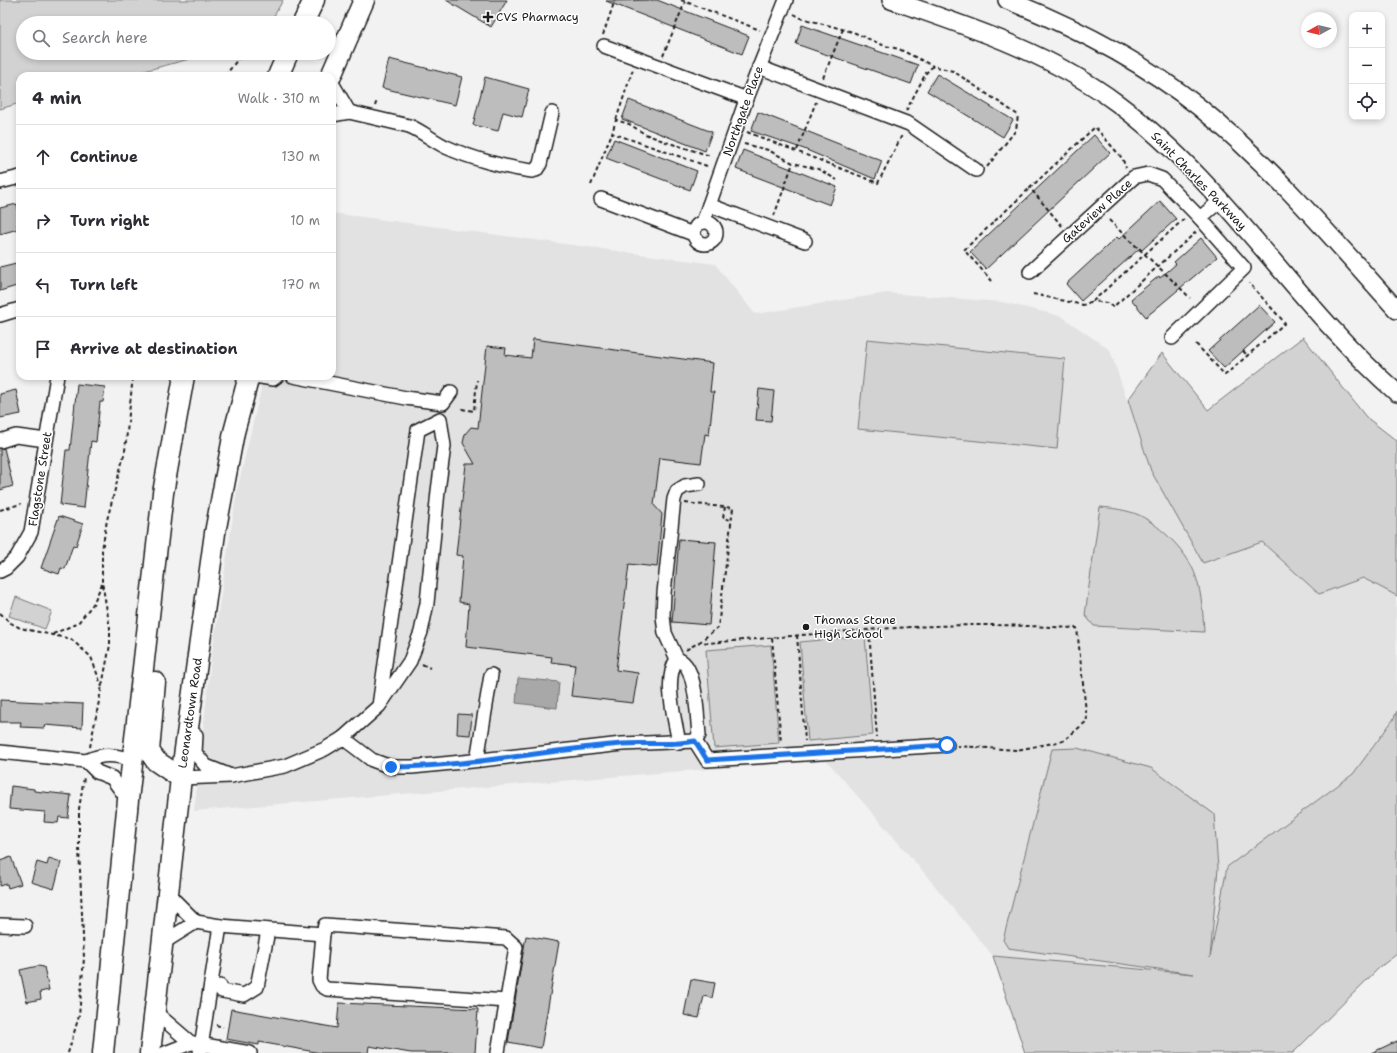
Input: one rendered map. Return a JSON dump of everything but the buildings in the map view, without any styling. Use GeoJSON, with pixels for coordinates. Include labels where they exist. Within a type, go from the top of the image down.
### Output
{"type":"FeatureCollection","features":[{"type":"Feature","properties":{"kind":"highway"},"geometry":{"type":"LineString","coordinates":[[306,16],[314,0]]}},
{"type":"Feature","properties":{"kind":"highway"},"geometry":{"type":"LineString","coordinates":[[333,72],[364,0]]}},
{"type":"Feature","properties":{"kind":"highway"},"geometry":{"type":"LineString","coordinates":[[280,72],[285,60]]}},
{"type":"Feature","properties":{"kind":"highway"},"geometry":{"type":"LineString","coordinates":[[103,1053],[128,800],[163,493],[183,380]]}},
{"type":"Feature","properties":{"kind":"highway","name":"Leonardtown Road"},"geometry":{"type":"LineString","coordinates":[[150,1053],[164,942],[181,778],[215,533],[234,432],[248,380]]}},
{"type":"Feature","properties":{"kind":"highway"},"geometry":{"type":"LineString","coordinates":[[151,597],[160,625],[149,751],[156,761],[181,778]]}},
{"type":"Feature","properties":{"kind":"highway"},"geometry":{"type":"LineString","coordinates":[[133,760],[165,784],[168,800],[163,843],[170,888]]}},
{"type":"Feature","properties":{"kind":"main road","name":"Saint Charles Parkway"},"geometry":{"type":"LineString","coordinates":[[891,0],[988,34],[1052,63],[1116,102],[1164,142],[1221,200],[1324,320],[1370,370],[1397,393]]}},
{"type":"Feature","properties":{"kind":"main road"},"geometry":{"type":"LineString","coordinates":[[1007,0],[1079,31],[1137,65],[1199,107],[1282,183],[1397,310]]}},
{"type":"Feature","properties":{"kind":"street","name":"Northgate Place"},"geometry":{"type":"LineString","coordinates":[[703,222],[746,99],[784,4]]}},
{"type":"Feature","properties":{"kind":"street"},"geometry":{"type":"LineString","coordinates":[[604,41],[637,58],[746,99]]}},
{"type":"Feature","properties":{"kind":"street"},"geometry":{"type":"LineString","coordinates":[[759,67],[909,124],[981,169]]}},
{"type":"Feature","properties":{"kind":"street"},"geometry":{"type":"LineString","coordinates":[[336,90],[349,112]]}},
{"type":"Feature","properties":{"kind":"street"},"geometry":{"type":"LineString","coordinates":[[336,114],[349,112],[409,126],[417,129],[445,147],[479,158],[532,171],[536,170],[540,164],[552,113]]}},
{"type":"Feature","properties":{"kind":"street","name":"Gateview Place"},"geometry":{"type":"LineString","coordinates":[[1030,272],[1134,177],[1148,174],[1162,179],[1200,223],[1244,268],[1172,338]]}},
{"type":"Feature","properties":{"kind":"street"},"geometry":{"type":"LineString","coordinates":[[0,182],[16,178]]}},
{"type":"Feature","properties":{"kind":"street"},"geometry":{"type":"LineString","coordinates":[[601,199],[693,234],[699,243],[705,245],[712,242],[716,236],[715,228],[709,223],[703,222],[696,227],[693,234]]}},
{"type":"Feature","properties":{"kind":"street"},"geometry":{"type":"LineString","coordinates":[[1200,223],[1221,200]]}},
{"type":"Feature","properties":{"kind":"street"},"geometry":{"type":"LineString","coordinates":[[709,205],[805,241]]}},
{"type":"Feature","properties":{"kind":"street"},"geometry":{"type":"LineString","coordinates":[[0,314],[16,310]]}},
{"type":"Feature","properties":{"kind":"street","name":"Flagstone Street"},"geometry":{"type":"LineString","coordinates":[[0,571],[6,568],[17,556],[31,532],[56,380]]}},
{"type":"Feature","properties":{"kind":"street"},"geometry":{"type":"LineString","coordinates":[[314,380],[406,398],[443,403],[451,392]]}},
{"type":"Feature","properties":{"kind":"street"},"geometry":{"type":"LineString","coordinates":[[181,778],[231,776],[285,766],[325,750],[343,738],[379,706],[410,661],[421,632],[427,603],[444,446],[440,419],[418,430],[379,706]]}},
{"type":"Feature","properties":{"kind":"street"},"geometry":{"type":"LineString","coordinates":[[0,441],[16,436],[46,440]]}},
{"type":"Feature","properties":{"kind":"street"},"geometry":{"type":"LineString","coordinates":[[343,738],[372,760],[391,767],[412,767],[622,744],[679,743],[695,741],[699,735],[692,676],[686,664],[665,633],[663,616],[674,499],[677,491],[685,486],[699,484]]}},
{"type":"Feature","properties":{"kind":"street"},"geometry":{"type":"LineString","coordinates":[[202,626],[206,649],[194,753],[206,766],[231,776]]}},
{"type":"Feature","properties":{"kind":"street"},"geometry":{"type":"LineString","coordinates":[[679,743],[671,686],[672,671],[680,655]]}},
{"type":"Feature","properties":{"kind":"street"},"geometry":{"type":"LineString","coordinates":[[477,760],[491,675]]}},
{"type":"Feature","properties":{"kind":"street"},"geometry":{"type":"LineString","coordinates":[[695,741],[707,760],[947,745]]}},
{"type":"Feature","properties":{"kind":"street"},"geometry":{"type":"LineString","coordinates":[[0,752],[86,761],[98,756],[116,755],[133,760]]}},
{"type":"Feature","properties":{"kind":"street"},"geometry":{"type":"LineString","coordinates":[[86,761],[96,772],[112,778],[128,800]]}},
{"type":"Feature","properties":{"kind":"street"},"geometry":{"type":"LineString","coordinates":[[170,888],[196,922]]}},
{"type":"Feature","properties":{"kind":"street"},"geometry":{"type":"LineString","coordinates":[[164,942],[196,922],[220,926],[268,930],[297,930],[323,934]]}},
{"type":"Feature","properties":{"kind":"street"},"geometry":{"type":"LineString","coordinates":[[0,925],[26,926]]}},
{"type":"Feature","properties":{"kind":"street"},"geometry":{"type":"LineString","coordinates":[[498,1052],[507,1001],[516,947],[506,938],[325,925],[319,980],[322,986],[327,989],[507,1001]]}},
{"type":"Feature","properties":{"kind":"street"},"geometry":{"type":"LineString","coordinates":[[197,1047],[216,985],[220,926]]}},
{"type":"Feature","properties":{"kind":"street"},"geometry":{"type":"LineString","coordinates":[[216,985],[222,991],[244,995],[257,987],[268,930]]}},
{"type":"Feature","properties":{"kind":"street"},"geometry":{"type":"LineString","coordinates":[[155,1012],[197,1047]]}},
{"type":"Feature","properties":{"kind":"street"},"geometry":{"type":"LineString","coordinates":[[165,1053],[197,1047],[250,1053]]}},
{"type":"Feature","properties":{"kind":"path"},"geometry":{"type":"LineString","coordinates":[[604,41],[615,0]]}},
{"type":"Feature","properties":{"kind":"path"},"geometry":{"type":"LineString","coordinates":[[681,0],[760,30]]}},
{"type":"Feature","properties":{"kind":"path"},"geometry":{"type":"LineString","coordinates":[[659,66],[685,2]]}},
{"type":"Feature","properties":{"kind":"path"},"geometry":{"type":"LineString","coordinates":[[784,4],[801,18],[843,29],[885,46],[899,49],[933,66],[953,71],[1018,115],[1016,130],[981,169]]}},
{"type":"Feature","properties":{"kind":"path"},"geometry":{"type":"LineString","coordinates":[[822,82],[843,29]]}},
{"type":"Feature","properties":{"kind":"path"},"geometry":{"type":"LineString","coordinates":[[591,185],[612,133],[637,58]]}},
{"type":"Feature","properties":{"kind":"path"},"geometry":{"type":"LineString","coordinates":[[228,72],[237,60]]}},
{"type":"Feature","properties":{"kind":"path"},"geometry":{"type":"LineString","coordinates":[[906,113],[926,73],[933,66]]}},
{"type":"Feature","properties":{"kind":"path"},"geometry":{"type":"LineString","coordinates":[[797,151],[818,96]]}},
{"type":"Feature","properties":{"kind":"path"},"geometry":{"type":"LineString","coordinates":[[616,120],[629,124],[645,134],[666,142],[711,156]]}},
{"type":"Feature","properties":{"kind":"path"},"geometry":{"type":"LineString","coordinates":[[992,281],[964,250],[1095,127],[1122,158],[1130,181]]}},
{"type":"Feature","properties":{"kind":"path"},"geometry":{"type":"LineString","coordinates":[[744,131],[878,182],[905,130]]}},
{"type":"Feature","properties":{"kind":"path"},"geometry":{"type":"LineString","coordinates":[[612,133],[707,166]]}},
{"type":"Feature","properties":{"kind":"path"},"geometry":{"type":"LineString","coordinates":[[740,143],[768,150],[793,163],[818,169],[837,180]]}},
{"type":"Feature","properties":{"kind":"path"},"geometry":{"type":"LineString","coordinates":[[770,228],[793,163]]}},
{"type":"Feature","properties":{"kind":"path"},"geometry":{"type":"LineString","coordinates":[[1030,188],[1070,236]]}},
{"type":"Feature","properties":{"kind":"path"},"geometry":{"type":"LineString","coordinates":[[1033,294],[1083,305],[1093,301],[1184,219]]}},
{"type":"Feature","properties":{"kind":"path"},"geometry":{"type":"LineString","coordinates":[[1109,220],[1144,255],[1159,266],[1190,298]]}},
{"type":"Feature","properties":{"kind":"path"},"geometry":{"type":"LineString","coordinates":[[1093,301],[1107,303],[1113,307],[1192,237],[1200,223]]}},
{"type":"Feature","properties":{"kind":"path"},"geometry":{"type":"LineString","coordinates":[[1196,344],[1226,375],[1285,323],[1249,283]]}},
{"type":"Feature","properties":{"kind":"path"},"geometry":{"type":"LineString","coordinates":[[1243,351],[1247,355]]}},
{"type":"Feature","properties":{"kind":"path"},"geometry":{"type":"LineString","coordinates":[[68,1053],[79,1016],[84,958],[79,809],[86,761],[103,688],[110,645],[110,628],[102,582],[102,550],[107,520],[125,451],[133,380]]}},
{"type":"Feature","properties":{"kind":"path"},"geometry":{"type":"LineString","coordinates":[[462,409],[474,411],[477,380]]}},
{"type":"Feature","properties":{"kind":"path"},"geometry":{"type":"LineString","coordinates":[[680,655],[718,627],[733,508],[682,503]]}},
{"type":"Feature","properties":{"kind":"path"},"geometry":{"type":"LineString","coordinates":[[0,510],[21,504]]}},
{"type":"Feature","properties":{"kind":"path"},"geometry":{"type":"LineString","coordinates":[[725,507],[723,518],[732,520]]}},
{"type":"Feature","properties":{"kind":"path"},"geometry":{"type":"LineString","coordinates":[[52,634],[78,623],[93,604],[102,582]]}},
{"type":"Feature","properties":{"kind":"path"},"geometry":{"type":"LineString","coordinates":[[0,613],[11,623],[20,628],[52,634],[71,640],[91,657],[103,688]]}},
{"type":"Feature","properties":{"kind":"path"},"geometry":{"type":"LineString","coordinates":[[701,641],[707,643],[797,635],[985,625],[1077,628],[1087,721],[1063,741],[1017,750],[947,745]]}},
{"type":"Feature","properties":{"kind":"path"},"geometry":{"type":"LineString","coordinates":[[869,631],[877,737]]}},
{"type":"Feature","properties":{"kind":"path"},"geometry":{"type":"LineString","coordinates":[[797,635],[806,742]]}},
{"type":"Feature","properties":{"kind":"path"},"geometry":{"type":"LineString","coordinates":[[772,638],[781,744]]}},
{"type":"Feature","properties":{"kind":"shaded area"},"geometry":{"type":"Polygon","coordinates":[[[0,0],[283,0],[274,16],[16,16],[16,60],[186,60],[140,72],[16,72],[16,104],[0,109],[0,0]]]}},
{"type":"Feature","properties":{"kind":"shaded area","name":"Thomas Stone High School"},"geometry":{"type":"Polygon","coordinates":[[[336,214],[715,264],[755,314],[887,293],[1002,302],[1061,316],[1110,350],[1151,471],[1262,542],[1319,594],[1363,578],[1396,595],[1397,711],[1393,720],[1353,774],[1227,867],[1213,981],[993,956],[915,862],[827,761],[683,771],[194,811],[211,659],[237,491],[263,380],[336,380],[336,214]]]}},
{"type":"Feature","properties":{"kind":"shaded area"},"geometry":{"type":"Polygon","coordinates":[[[1303,337],[1366,417],[1397,441],[1397,596],[1363,578],[1319,594],[1262,542],[1203,563],[1151,471],[1128,400],[1162,353],[1208,410],[1303,337]]]}},
{"type":"Feature","properties":{"kind":"shaded area"},"geometry":{"type":"Polygon","coordinates":[[[867,339],[1065,359],[1057,449],[858,429],[867,339]]]}},
{"type":"Feature","properties":{"kind":"shaded area"},"geometry":{"type":"Polygon","coordinates":[[[1100,507],[1139,515],[1165,533],[1181,550],[1192,568],[1200,591],[1204,632],[1094,626],[1085,615],[1100,507]]]}},
{"type":"Feature","properties":{"kind":"shaded area"},"geometry":{"type":"Polygon","coordinates":[[[16,597],[52,611],[45,629],[9,616],[16,597]]]}},
{"type":"Feature","properties":{"kind":"shaded area"},"geometry":{"type":"Polygon","coordinates":[[[865,636],[873,735],[808,741],[800,642],[865,636]]]}},
{"type":"Feature","properties":{"kind":"shaded area"},"geometry":{"type":"Polygon","coordinates":[[[771,645],[779,743],[714,748],[706,650],[771,645]]]}},
{"type":"Feature","properties":{"kind":"shaded area"},"geometry":{"type":"Polygon","coordinates":[[[518,678],[559,682],[557,708],[516,703],[518,678]]]}},
{"type":"Feature","properties":{"kind":"shaded area"},"geometry":{"type":"Polygon","coordinates":[[[1397,711],[1397,954],[1380,967],[1293,1053],[1025,1053],[993,956],[1194,974],[1008,948],[1003,940],[1052,749],[1077,748],[1151,768],[1214,814],[1218,868],[1210,958],[1227,867],[1353,774],[1393,720],[1397,711]]]}},
{"type":"Feature","properties":{"kind":"place","name":"CVS Pharmacy"},"geometry":{"type":"Point","coordinates":[488,17]}},
{"type":"Feature","properties":{"kind":"place","name":"Thomas Stone High School"},"geometry":{"type":"Point","coordinates":[806,627]}},
{"type":"Feature","properties":{"kind":"route"},"geometry":{"type":"LineString","coordinates":[[391,767],[412,767],[588,749],[622,744],[695,741],[707,760],[947,745]]}}]}
